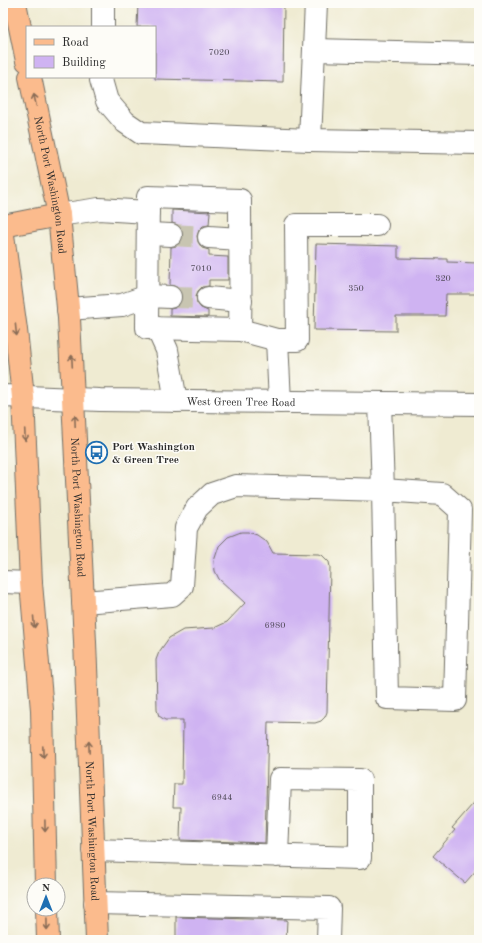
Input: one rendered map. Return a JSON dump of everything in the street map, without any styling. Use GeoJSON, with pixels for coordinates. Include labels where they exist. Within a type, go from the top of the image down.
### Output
{"type":"FeatureCollection","features":[{"type":"Feature","properties":{"kind":"main road"},"geometry":{"type":"LineString","coordinates":[[15,3],[26,56]]}},
{"type":"Feature","properties":{"kind":"main road","name":"North Port Washington Road"},"geometry":{"type":"LineString","coordinates":[[30,78],[59,215],[68,309],[74,400],[97,940]]}},
{"type":"Feature","properties":{"kind":"main road"},"geometry":{"type":"LineString","coordinates":[[3,226],[59,215]]}},
{"type":"Feature","properties":{"kind":"main road"},"geometry":{"type":"LineString","coordinates":[[3,235],[16,330],[13,396],[42,710],[46,877]]}},
{"type":"Feature","properties":{"kind":"main road"},"geometry":{"type":"LineString","coordinates":[[47,917],[48,940]]}},
{"type":"Feature","properties":{"kind":"street"},"geometry":{"type":"LineString","coordinates":[[103,26],[104,3]]}},
{"type":"Feature","properties":{"kind":"street"},"geometry":{"type":"LineString","coordinates":[[310,140],[316,3]]}},
{"type":"Feature","properties":{"kind":"street"},"geometry":{"type":"LineString","coordinates":[[314,50],[479,54]]}},
{"type":"Feature","properties":{"kind":"street"},"geometry":{"type":"LineString","coordinates":[[101,78],[107,101],[125,122],[141,133],[310,140],[479,143]]}},
{"type":"Feature","properties":{"kind":"street"},"geometry":{"type":"LineString","coordinates":[[240,330],[240,200],[148,197],[147,328],[240,330],[277,340],[297,340],[296,224],[377,225]]}},
{"type":"Feature","properties":{"kind":"street"},"geometry":{"type":"LineString","coordinates":[[59,215],[99,209],[148,212]]}},
{"type":"Feature","properties":{"kind":"street"},"geometry":{"type":"LineString","coordinates":[[148,234],[172,235]]}},
{"type":"Feature","properties":{"kind":"street"},"geometry":{"type":"LineString","coordinates":[[209,237],[240,239]]}},
{"type":"Feature","properties":{"kind":"street"},"geometry":{"type":"LineString","coordinates":[[68,309],[122,305],[148,296],[170,297]]}},
{"type":"Feature","properties":{"kind":"street"},"geometry":{"type":"LineString","coordinates":[[208,298],[241,301]]}},
{"type":"Feature","properties":{"kind":"street"},"geometry":{"type":"LineString","coordinates":[[157,328],[167,350],[176,401]]}},
{"type":"Feature","properties":{"kind":"street"},"geometry":{"type":"LineString","coordinates":[[277,340],[280,402]]}},
{"type":"Feature","properties":{"kind":"street","name":"West Green Tree Road"},"geometry":{"type":"LineString","coordinates":[[13,396],[74,400],[479,404]]}},
{"type":"Feature","properties":{"kind":"street"},"geometry":{"type":"LineString","coordinates":[[83,602],[172,595],[182,586],[186,528],[198,508],[212,494],[236,486],[383,490],[442,494],[460,510],[455,700],[387,698],[383,490],[380,403]]}},
{"type":"Feature","properties":{"kind":"street"},"geometry":{"type":"LineString","coordinates":[[3,582],[31,583]]}},
{"type":"Feature","properties":{"kind":"street"},"geometry":{"type":"LineString","coordinates":[[93,850],[277,856],[360,858],[360,780],[280,779],[277,856]]}},
{"type":"Feature","properties":{"kind":"street"},"geometry":{"type":"LineString","coordinates":[[95,903],[329,908],[328,940]]}},
{"type":"Feature","properties":{"kind":"building"},"geometry":{"type":"Polygon","coordinates":[[[138,3],[284,3],[283,82],[155,79],[156,26],[137,26],[138,3]]]}},
{"type":"Feature","properties":{"kind":"building"},"geometry":{"type":"Polygon","coordinates":[[[172,210],[210,212],[209,225],[203,226],[199,230],[197,236],[198,242],[202,248],[209,250],[209,256],[228,257],[228,280],[209,280],[209,286],[202,287],[196,296],[197,303],[201,308],[208,311],[208,317],[170,316],[170,309],[175,308],[180,304],[182,297],[181,292],[177,287],[170,285],[171,247],[177,246],[181,242],[183,235],[182,230],[178,225],[172,223],[172,210]]]}},
{"type":"Feature","properties":{"kind":"building"},"geometry":{"type":"Polygon","coordinates":[[[316,244],[398,246],[398,258],[447,259],[447,262],[479,263],[479,294],[446,294],[445,316],[396,316],[396,331],[314,330],[316,244]]]}},
{"type":"Feature","properties":{"kind":"building"},"geometry":{"type":"Polygon","coordinates":[[[241,532],[248,532],[257,535],[267,542],[273,553],[318,554],[322,555],[329,562],[327,712],[321,721],[315,723],[268,722],[265,843],[180,840],[181,807],[173,807],[174,784],[182,784],[183,720],[165,720],[159,716],[157,710],[156,660],[159,652],[169,638],[183,630],[214,628],[227,622],[245,603],[219,579],[215,571],[214,561],[219,546],[228,537],[241,532]]]}},
{"type":"Feature","properties":{"kind":"building"},"geometry":{"type":"Polygon","coordinates":[[[479,797],[479,867],[465,883],[433,856],[455,830],[452,828],[479,797]]]}},
{"type":"Feature","properties":{"kind":"building"},"geometry":{"type":"Polygon","coordinates":[[[176,917],[287,920],[286,940],[176,940],[176,917]]]}},
{"type":"Feature","properties":{"kind":"tunnel"},"geometry":{"type":"LineString","coordinates":[[171,235],[209,237]]}},
{"type":"Feature","properties":{"kind":"tunnel"},"geometry":{"type":"LineString","coordinates":[[170,297],[208,298]]}},
{"type":"Feature","properties":{"kind":"place","name":"Port Washington & Green Tree"},"geometry":{"type":"Point","coordinates":[97,452]}}]}
